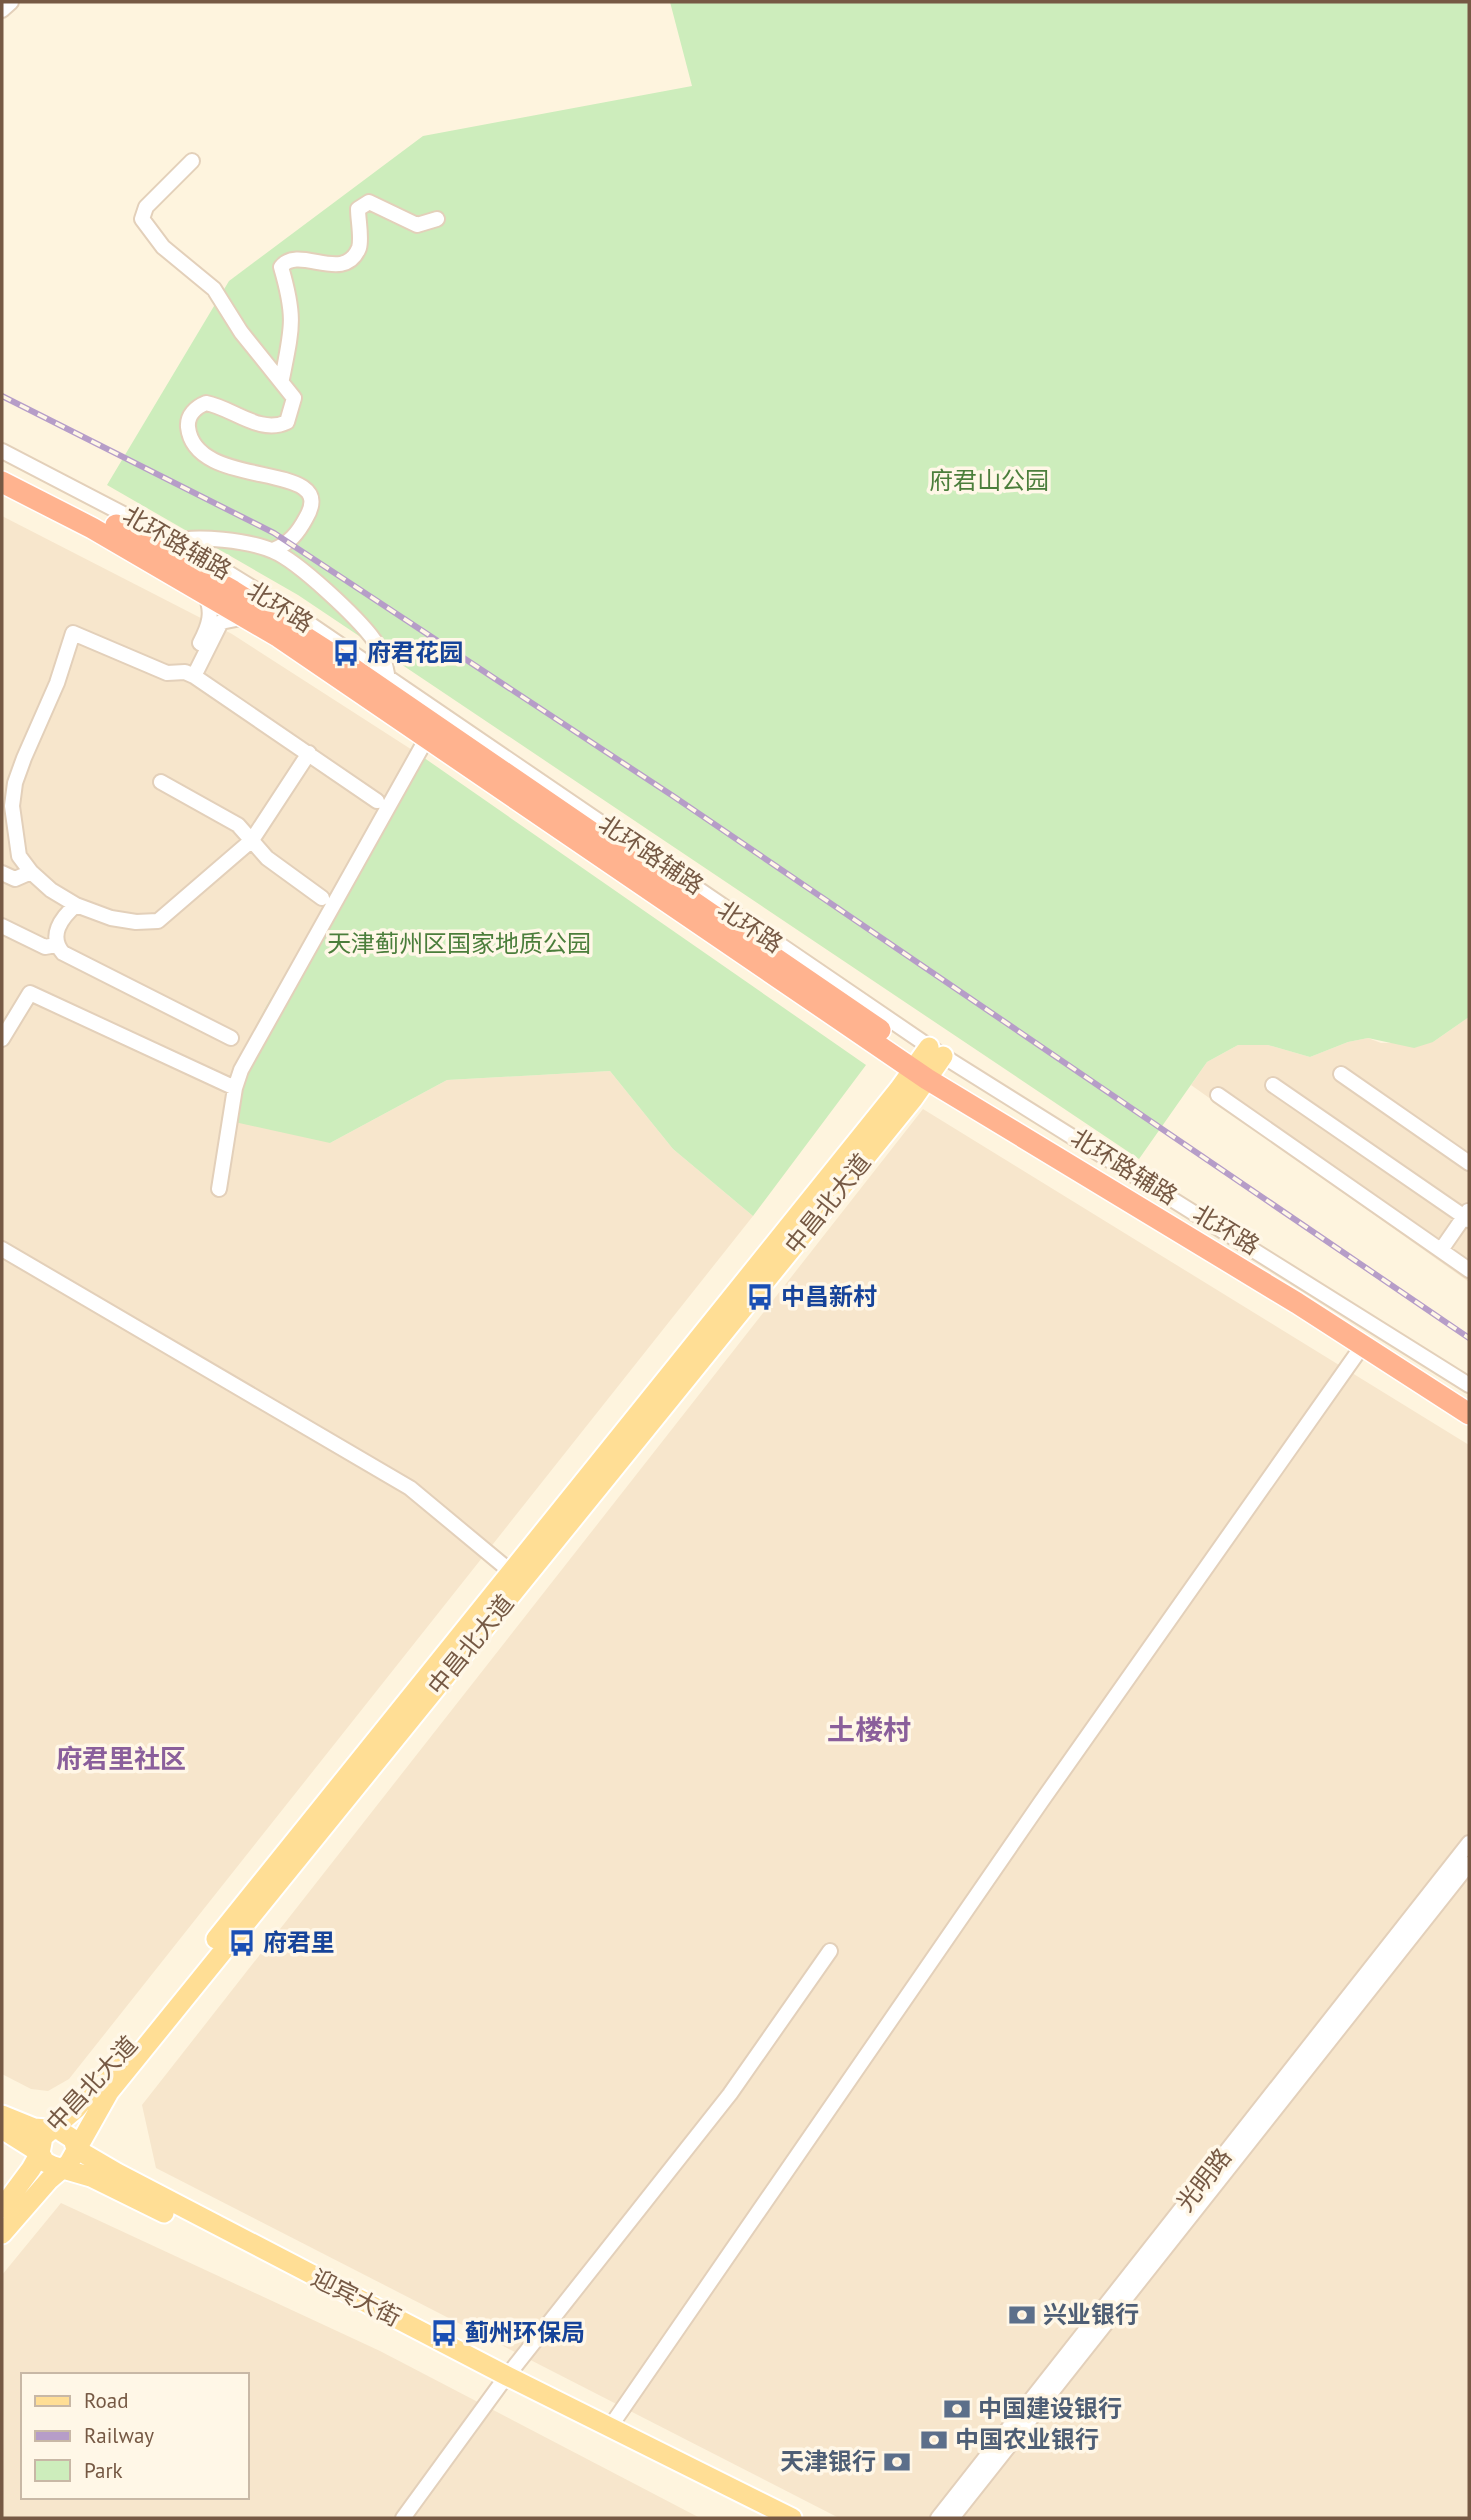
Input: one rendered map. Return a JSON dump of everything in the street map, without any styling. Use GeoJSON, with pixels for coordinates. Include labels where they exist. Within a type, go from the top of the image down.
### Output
{"type":"FeatureCollection","features":[{"type":"Feature","properties":{"kind":"highway","name":"北环路"},"geometry":{"type":"LineString","coordinates":[[2,468],[167,545],[287,625],[388,684],[928,1063],[1303,1292],[1469,1399]]}},
{"type":"Feature","properties":{"kind":"highway","name":"北环路"},"geometry":{"type":"LineString","coordinates":[[2,482],[92,528],[246,617],[1469,1414]]}},
{"type":"Feature","properties":{"kind":"main road","name":"中昌北大道"},"geometry":{"type":"LineString","coordinates":[[2,2234],[61,2168],[69,2163],[108,2092],[928,1063]]}},
{"type":"Feature","properties":{"kind":"main road","name":"中昌北大道"},"geometry":{"type":"LineString","coordinates":[[2,2208],[40,2153],[39,2144],[49,2131],[76,2109],[102,2080],[517,1577]]}},
{"type":"Feature","properties":{"kind":"main road","name":"迎宾大街"},"geometry":{"type":"LineString","coordinates":[[2,2115],[49,2131],[59,2130],[66,2134],[76,2149],[117,2174],[764,2518]]}},
{"type":"Feature","properties":{"kind":"main road","name":"迎宾大街"},"geometry":{"type":"LineString","coordinates":[[2,2129],[40,2153],[45,2162],[114,2187],[503,2380],[610,2427],[792,2518]]}},
{"type":"Feature","properties":{"kind":"street"},"geometry":{"type":"LineString","coordinates":[[2,10],[10,2]]}},
{"type":"Feature","properties":{"kind":"street"},"geometry":{"type":"LineString","coordinates":[[192,161],[146,207],[142,219],[163,247],[214,289],[240,332],[282,379],[294,398],[287,422],[265,427],[219,405],[206,403],[191,415],[188,426],[193,443],[205,457],[230,469],[276,476],[302,487],[311,501],[310,509],[289,542],[288,560]]}},
{"type":"Feature","properties":{"kind":"street"},"geometry":{"type":"LineString","coordinates":[[282,379],[293,324],[293,307],[281,267],[287,259],[332,264],[351,258],[359,247],[358,209],[369,202],[416,225],[437,219]]}},
{"type":"Feature","properties":{"kind":"street","name":"北环路辅路"},"geometry":{"type":"LineString","coordinates":[[2,451],[167,545]]}},
{"type":"Feature","properties":{"kind":"street"},"geometry":{"type":"LineString","coordinates":[[167,545],[210,538],[272,550],[288,560],[345,610],[374,640],[382,654],[388,684]]}},
{"type":"Feature","properties":{"kind":"street"},"geometry":{"type":"LineString","coordinates":[[272,550],[289,542]]}},
{"type":"Feature","properties":{"kind":"street"},"geometry":{"type":"LineString","coordinates":[[190,674],[211,617],[211,605],[204,592]]}},
{"type":"Feature","properties":{"kind":"street"},"geometry":{"type":"LineString","coordinates":[[190,674],[221,622],[246,617]]}},
{"type":"Feature","properties":{"kind":"street"},"geometry":{"type":"LineString","coordinates":[[309,753],[252,840],[158,920],[136,922],[111,918],[76,905],[51,890],[31,873],[19,856],[7,820],[15,783],[57,683],[73,633],[167,673],[190,674],[309,753],[377,801]]}},
{"type":"Feature","properties":{"kind":"street"},"geometry":{"type":"LineString","coordinates":[[219,1189],[235,1088],[252,1048],[424,743]]}},
{"type":"Feature","properties":{"kind":"street"},"geometry":{"type":"LineString","coordinates":[[161,782],[238,825],[267,858],[322,898]]}},
{"type":"Feature","properties":{"kind":"street"},"geometry":{"type":"LineString","coordinates":[[2,873],[15,879],[31,873]]}},
{"type":"Feature","properties":{"kind":"street"},"geometry":{"type":"LineString","coordinates":[[76,905],[65,914],[56,933],[57,946],[63,953],[231,1038]]}},
{"type":"Feature","properties":{"kind":"street"},"geometry":{"type":"LineString","coordinates":[[2,926],[45,947],[57,946]]}},
{"type":"Feature","properties":{"kind":"street"},"geometry":{"type":"LineString","coordinates":[[2,1039],[30,993],[235,1088]]}},
{"type":"Feature","properties":{"kind":"street","name":"北环路辅路"},"geometry":{"type":"LineString","coordinates":[[928,1063],[1469,1385]]}},
{"type":"Feature","properties":{"kind":"street"},"geometry":{"type":"LineString","coordinates":[[1341,1074],[1469,1163]]}},
{"type":"Feature","properties":{"kind":"street"},"geometry":{"type":"LineString","coordinates":[[1273,1085],[1468,1215],[1441,1250]]}},
{"type":"Feature","properties":{"kind":"street"},"geometry":{"type":"LineString","coordinates":[[1219,1095],[1469,1270]]}},
{"type":"Feature","properties":{"kind":"street"},"geometry":{"type":"LineString","coordinates":[[2,1249],[410,1488],[517,1577]]}},
{"type":"Feature","properties":{"kind":"street"},"geometry":{"type":"LineString","coordinates":[[610,2427],[1041,1802],[1363,1345]]}},
{"type":"Feature","properties":{"kind":"street","name":"光明路"},"geometry":{"type":"LineString","coordinates":[[938,2518],[1469,1843]]}},
{"type":"Feature","properties":{"kind":"street","name":"光明路"},"geometry":{"type":"LineString","coordinates":[[952,2518],[1469,1864]]}},
{"type":"Feature","properties":{"kind":"street"},"geometry":{"type":"LineString","coordinates":[[403,2518],[503,2380],[730,2094],[830,1951]]}},
{"type":"Feature","properties":{"kind":"shaded area"},"geometry":{"type":"Polygon","coordinates":[[[2,516],[232,634],[420,755],[323,909],[267,1005],[330,1143],[447,1080],[610,1071],[673,1149],[753,1216],[69,2079],[48,2091],[31,2089],[2,2074],[2,516]]]}},
{"type":"Feature","properties":{"kind":"shaded area"},"geometry":{"type":"Polygon","coordinates":[[[1469,1017],[1469,1282],[1191,1085],[1207,1062],[1238,1045],[1268,1045],[1310,1057],[1348,1042],[1368,1038],[1381,1043],[1433,1042],[1469,1017]]]}},
{"type":"Feature","properties":{"kind":"shaded area","name":"中昌新村"},"geometry":{"type":"Polygon","coordinates":[[[923,1109],[1469,1445],[1469,2518],[839,2518],[156,2168],[142,2105],[923,1109]]]}},
{"type":"Feature","properties":{"kind":"shaded area"},"geometry":{"type":"Polygon","coordinates":[[[61,2203],[380,2351],[700,2518],[2,2518],[2,2275],[61,2203]]]}},
{"type":"Feature","properties":{"kind":"green space","name":"府君山公园"},"geometry":{"type":"Polygon","coordinates":[[[670,2],[1469,2],[1469,1017],[1433,1042],[1414,1048],[1368,1038],[1348,1042],[1310,1057],[1268,1045],[1238,1045],[1207,1062],[1139,1159],[298,595],[107,485],[229,281],[423,136],[692,86],[670,2]]]}},
{"type":"Feature","properties":{"kind":"green space","name":"天津蓟州区国家地质公园"},"geometry":{"type":"Polygon","coordinates":[[[420,755],[866,1065],[753,1216],[673,1149],[610,1071],[447,1080],[330,1143],[221,1119],[239,1058],[267,1005],[323,909],[420,755]]]}},
{"type":"Feature","properties":{"kind":"railway"},"geometry":{"type":"LineString","coordinates":[[2,396],[274,533],[673,796],[1469,1338]]}},
{"type":"Feature","properties":{"kind":"place","name":"府君花园"},"geometry":{"type":"Point","coordinates":[346,653]}},
{"type":"Feature","properties":{"kind":"place","name":"中昌新村"},"geometry":{"type":"Point","coordinates":[760,1297]}},
{"type":"Feature","properties":{"kind":"place","name":"府君里"},"geometry":{"type":"Point","coordinates":[242,1943]}},
{"type":"Feature","properties":{"kind":"place","name":"兴业银行"},"geometry":{"type":"Point","coordinates":[1022,2315]}},
{"type":"Feature","properties":{"kind":"place","name":"蓟州环保局"},"geometry":{"type":"Point","coordinates":[444,2333]}},
{"type":"Feature","properties":{"kind":"place","name":"中国建设银行"},"geometry":{"type":"Point","coordinates":[957,2409]}},
{"type":"Feature","properties":{"kind":"place","name":"中国农业银行"},"geometry":{"type":"Point","coordinates":[934,2440]}},
{"type":"Feature","properties":{"kind":"place","name":"天津银行"},"geometry":{"type":"Point","coordinates":[897,2462]}},
{"type":"Feature","properties":{"kind":"district","name":"土楼村"},"geometry":{"type":"Point","coordinates":[869,1730]}},
{"type":"Feature","properties":{"kind":"district","name":"府君里社区"},"geometry":{"type":"Point","coordinates":[121,1759]}}]}
